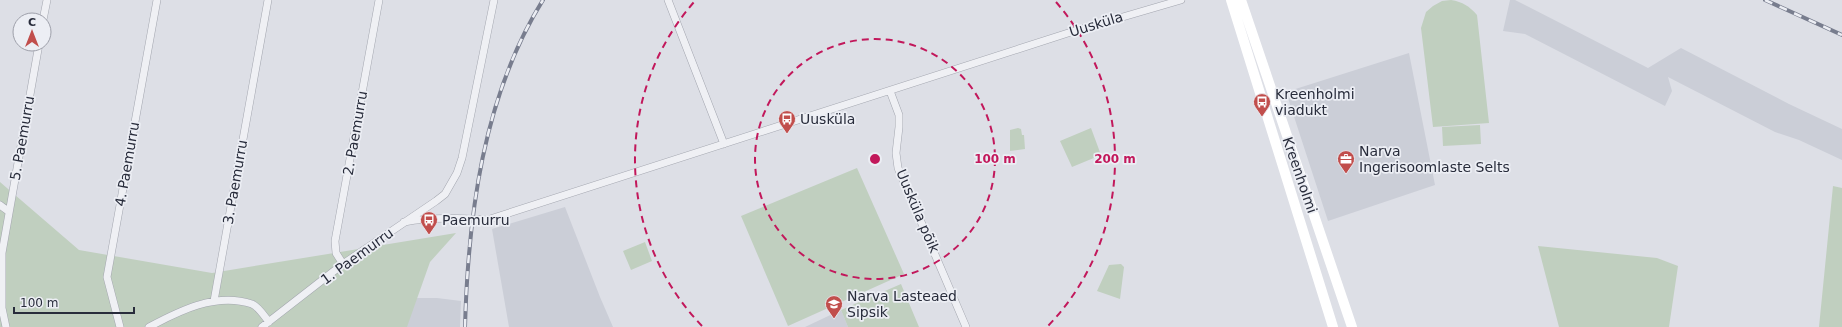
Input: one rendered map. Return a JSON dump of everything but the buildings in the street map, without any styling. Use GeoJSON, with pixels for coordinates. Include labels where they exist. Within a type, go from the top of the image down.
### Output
{"type":"FeatureCollection","features":[{"type":"Feature","properties":{"kind":"main road","name":"Kreenholmi"},"geometry":{"type":"LineString","coordinates":[[1232,0],[1333,327]]}},
{"type":"Feature","properties":{"kind":"main road","name":"Kreenholmi"},"geometry":{"type":"LineString","coordinates":[[1241,0],[1352,327]]}},
{"type":"Feature","properties":{"kind":"street"},"geometry":{"type":"LineString","coordinates":[[45,12],[47,0]]}},
{"type":"Feature","properties":{"kind":"street","name":"4. Paemurru"},"geometry":{"type":"LineString","coordinates":[[120,327],[107,277],[157,0]]}},
{"type":"Feature","properties":{"kind":"street","name":"3. Paemurru"},"geometry":{"type":"LineString","coordinates":[[214,301],[268,0]]}},
{"type":"Feature","properties":{"kind":"street","name":"2. Paemurru"},"geometry":{"type":"LineString","coordinates":[[343,264],[336,253],[335,241],[379,0]]}},
{"type":"Feature","properties":{"kind":"street"},"geometry":{"type":"LineString","coordinates":[[404,222],[445,194],[457,173],[494,0]]}},
{"type":"Feature","properties":{"kind":"street"},"geometry":{"type":"LineString","coordinates":[[668,0],[724,144]]}},
{"type":"Feature","properties":{"kind":"street","name":"Uusküla"},"geometry":{"type":"LineString","coordinates":[[464,217],[487,220],[1075,31],[1181,0]]}},
{"type":"Feature","properties":{"kind":"street","name":"5. Paemurru"},"geometry":{"type":"LineString","coordinates":[[6,327],[2,308],[2,253],[8,211],[38,52]]}},
{"type":"Feature","properties":{"kind":"street","name":"Uusküla põik"},"geometry":{"type":"LineString","coordinates":[[890,91],[899,115],[896,153],[898,168],[966,327]]}},
{"type":"Feature","properties":{"kind":"street"},"geometry":{"type":"LineString","coordinates":[[0,204],[8,211]]}},
{"type":"Feature","properties":{"kind":"street","name":"1. Paemurru"},"geometry":{"type":"LineString","coordinates":[[262,327],[343,264],[404,222],[428,218],[464,217]]}},
{"type":"Feature","properties":{"kind":"street"},"geometry":{"type":"LineString","coordinates":[[149,327],[181,311],[214,301],[235,301],[253,304],[260,310],[269,322]]}},
{"type":"Feature","properties":{"kind":"shaded area"},"geometry":{"type":"Polygon","coordinates":[[[1510,0],[1515,0],[1648,68],[1681,48],[1789,104],[1842,129],[1842,160],[1799,140],[1775,132],[1668,77],[1672,91],[1665,106],[1525,34],[1503,31],[1510,0]]]}},
{"type":"Feature","properties":{"kind":"shaded area"},"geometry":{"type":"Polygon","coordinates":[[[1409,53],[1435,185],[1328,221],[1286,92],[1409,53]]]}},
{"type":"Feature","properties":{"kind":"shaded area"},"geometry":{"type":"Polygon","coordinates":[[[565,207],[613,327],[509,327],[492,229],[565,207]]]}},
{"type":"Feature","properties":{"kind":"shaded area"},"geometry":{"type":"Polygon","coordinates":[[[394,298],[437,298],[461,301],[460,327],[365,327],[394,298]]]}},
{"type":"Feature","properties":{"kind":"shaded area","name":"Narva Lasteaed Sipsik"},"geometry":{"type":"Polygon","coordinates":[[[841,310],[848,327],[805,327],[841,310]]]}},
{"type":"Feature","properties":{"kind":"green space"},"geometry":{"type":"Polygon","coordinates":[[[1451,0],[1466,5],[1477,15],[1489,123],[1433,127],[1421,28],[1426,12],[1442,1],[1451,0]]]}},
{"type":"Feature","properties":{"kind":"green space"},"geometry":{"type":"Polygon","coordinates":[[[1480,125],[1481,144],[1443,146],[1442,127],[1480,125]]]}},
{"type":"Feature","properties":{"kind":"green space"},"geometry":{"type":"Polygon","coordinates":[[[1018,128],[1021,129],[1022,135],[1024,135],[1025,149],[1010,151],[1010,130],[1018,128]]]}},
{"type":"Feature","properties":{"kind":"green space"},"geometry":{"type":"Polygon","coordinates":[[[1091,128],[1101,155],[1072,167],[1060,141],[1091,128]]]}},
{"type":"Feature","properties":{"kind":"green space"},"geometry":{"type":"Polygon","coordinates":[[[857,168],[904,274],[788,326],[741,216],[857,168]]]}},
{"type":"Feature","properties":{"kind":"green space"},"geometry":{"type":"Polygon","coordinates":[[[0,182],[79,250],[212,273],[456,233],[430,262],[407,327],[0,327],[0,182]]]}},
{"type":"Feature","properties":{"kind":"green space"},"geometry":{"type":"Polygon","coordinates":[[[1833,186],[1842,188],[1842,327],[1819,327],[1833,186]]]}},
{"type":"Feature","properties":{"kind":"green space"},"geometry":{"type":"Polygon","coordinates":[[[645,242],[652,261],[631,270],[623,251],[645,242]]]}},
{"type":"Feature","properties":{"kind":"green space"},"geometry":{"type":"Polygon","coordinates":[[[1538,246],[1657,258],[1678,266],[1669,327],[1559,327],[1538,246]]]}},
{"type":"Feature","properties":{"kind":"green space"},"geometry":{"type":"Polygon","coordinates":[[[1121,264],[1124,267],[1120,299],[1097,291],[1109,265],[1121,264]]]}},
{"type":"Feature","properties":{"kind":"green space"},"geometry":{"type":"Polygon","coordinates":[[[901,284],[919,327],[848,327],[841,310],[901,284]]]}},
{"type":"Feature","properties":{"kind":"railway"},"geometry":{"type":"LineString","coordinates":[[465,327],[470,243],[475,200],[493,116],[506,76],[523,37],[543,0]]}},
{"type":"Feature","properties":{"kind":"railway"},"geometry":{"type":"LineString","coordinates":[[1765,0],[1842,35]]}},
{"type":"Feature","properties":{"kind":"place","name":"Kreenholmi viadukt"},"geometry":{"type":"Point","coordinates":[1262,117]}},
{"type":"Feature","properties":{"kind":"place","name":"Uusküla"},"geometry":{"type":"Point","coordinates":[787,134]}},
{"type":"Feature","properties":{"kind":"place","name":"Narva Ingerisoomlaste Selts"},"geometry":{"type":"Point","coordinates":[1346,174]}},
{"type":"Feature","properties":{"kind":"place","name":"Paemurru"},"geometry":{"type":"Point","coordinates":[429,235]}},
{"type":"Feature","properties":{"kind":"place","name":"Narva Lasteaed Sipsik"},"geometry":{"type":"Point","coordinates":[834,319]}}]}
